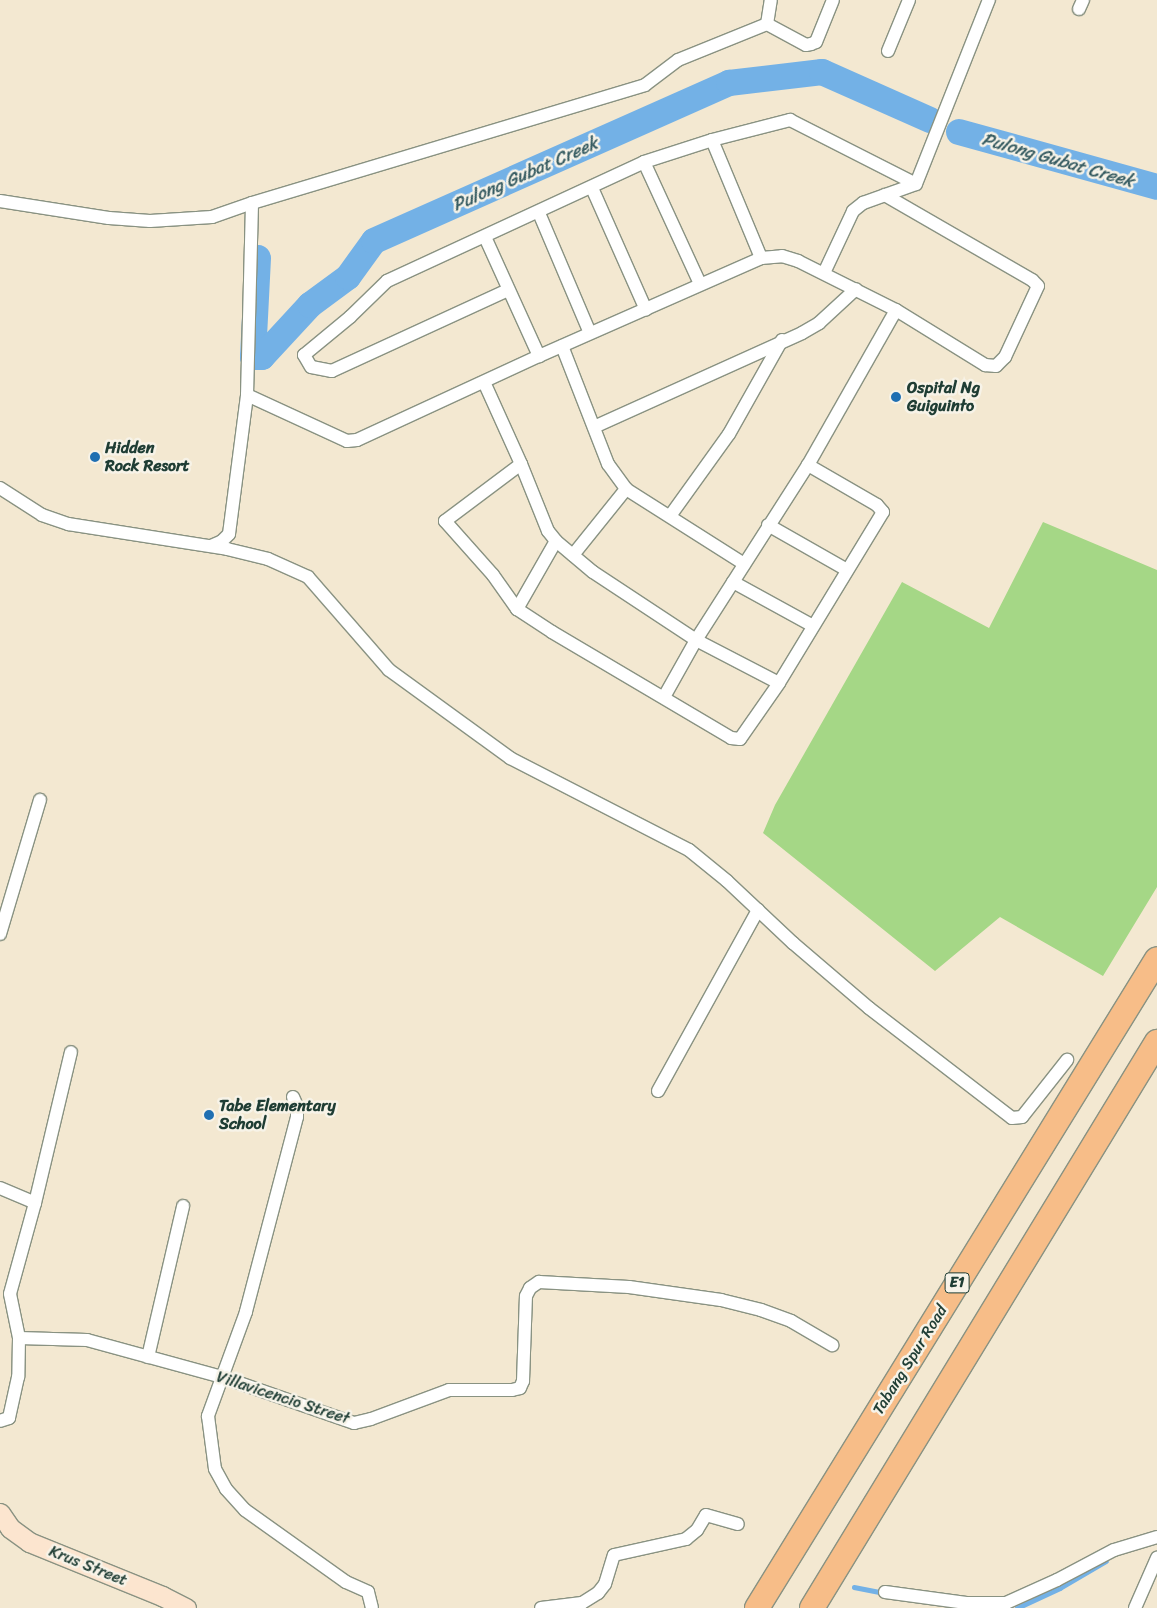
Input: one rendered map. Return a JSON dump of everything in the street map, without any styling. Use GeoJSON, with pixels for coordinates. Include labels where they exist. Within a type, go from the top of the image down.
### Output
{"type":"FeatureCollection","features":[{"type":"Feature","properties":{"kind":"highway","name":"Tabang Spur Road"},"geometry":{"type":"LineString","coordinates":[[757,1608],[1157,959]]}},
{"type":"Feature","properties":{"kind":"highway"},"geometry":{"type":"LineString","coordinates":[[812,1608],[1157,1042]]}},
{"type":"Feature","properties":{"kind":"main road","name":"Krus Street"},"geometry":{"type":"LineString","coordinates":[[0,1513],[10,1528],[29,1542],[162,1596],[186,1608]]}},
{"type":"Feature","properties":{"kind":"street"},"geometry":{"type":"LineString","coordinates":[[767,24],[772,0]]}},
{"type":"Feature","properties":{"kind":"street"},"geometry":{"type":"LineString","coordinates":[[767,24],[806,45],[811,44],[816,42],[833,0]]}},
{"type":"Feature","properties":{"kind":"street"},"geometry":{"type":"LineString","coordinates":[[888,52],[909,0]]}},
{"type":"Feature","properties":{"kind":"street"},"geometry":{"type":"LineString","coordinates":[[824,273],[854,211],[863,203],[916,184],[989,0]]}},
{"type":"Feature","properties":{"kind":"street"},"geometry":{"type":"LineString","coordinates":[[0,201],[109,218],[150,221],[212,218],[252,203],[645,85],[678,60],[767,24]]}},
{"type":"Feature","properties":{"kind":"street"},"geometry":{"type":"LineString","coordinates":[[508,290],[332,371],[311,367],[304,355],[350,317],[387,281],[539,213],[644,162],[712,140],[790,120],[916,184]]}},
{"type":"Feature","properties":{"kind":"street"},"geometry":{"type":"LineString","coordinates":[[712,140],[761,258]]}},
{"type":"Feature","properties":{"kind":"street"},"geometry":{"type":"LineString","coordinates":[[644,162],[700,284]]}},
{"type":"Feature","properties":{"kind":"street"},"geometry":{"type":"LineString","coordinates":[[592,188],[646,310]]}},
{"type":"Feature","properties":{"kind":"street"},"geometry":{"type":"LineString","coordinates":[[247,395],[347,441],[357,440],[700,284],[761,258],[782,256],[824,273],[856,289],[896,310],[985,365],[996,366],[1005,357],[1038,286],[1032,280],[885,195]]}},
{"type":"Feature","properties":{"kind":"street"},"geometry":{"type":"LineString","coordinates":[[211,546],[222,541],[229,534],[247,395],[252,203]]}},
{"type":"Feature","properties":{"kind":"street"},"geometry":{"type":"LineString","coordinates":[[539,213],[590,333]]}},
{"type":"Feature","properties":{"kind":"street"},"geometry":{"type":"LineString","coordinates":[[485,237],[539,356]]}},
{"type":"Feature","properties":{"kind":"street"},"geometry":{"type":"LineString","coordinates":[[594,427],[819,323],[856,289]]}},
{"type":"Feature","properties":{"kind":"street"},"geometry":{"type":"LineString","coordinates":[[664,697],[696,640],[808,465],[896,310]]}},
{"type":"Feature","properties":{"kind":"street"},"geometry":{"type":"LineString","coordinates":[[670,516],[729,434],[782,340]]}},
{"type":"Feature","properties":{"kind":"street"},"geometry":{"type":"LineString","coordinates":[[562,346],[608,464],[626,489],[744,564]]}},
{"type":"Feature","properties":{"kind":"street"},"geometry":{"type":"LineString","coordinates":[[484,382],[521,464],[548,531],[556,541],[593,572],[696,640],[779,683]]}},
{"type":"Feature","properties":{"kind":"street"},"geometry":{"type":"LineString","coordinates":[[521,464],[444,521],[493,575],[518,609],[552,632],[731,738],[740,739],[779,683],[883,512],[876,505],[808,465]]}},
{"type":"Feature","properties":{"kind":"street"},"geometry":{"type":"LineString","coordinates":[[0,488],[42,516],[68,524],[211,546],[268,559],[308,578],[389,670],[437,707],[510,758],[689,850],[869,1008],[1012,1118],[1022,1116],[1067,1060]]}},
{"type":"Feature","properties":{"kind":"street"},"geometry":{"type":"LineString","coordinates":[[573,555],[626,489]]}},
{"type":"Feature","properties":{"kind":"street"},"geometry":{"type":"LineString","coordinates":[[768,525],[847,570]]}},
{"type":"Feature","properties":{"kind":"street"},"geometry":{"type":"LineString","coordinates":[[518,609],[556,541]]}},
{"type":"Feature","properties":{"kind":"street"},"geometry":{"type":"LineString","coordinates":[[733,582],[812,626]]}},
{"type":"Feature","properties":{"kind":"street"},"geometry":{"type":"LineString","coordinates":[[0,934],[40,800]]}},
{"type":"Feature","properties":{"kind":"street"},"geometry":{"type":"LineString","coordinates":[[658,1091],[758,910]]}},
{"type":"Feature","properties":{"kind":"street"},"geometry":{"type":"LineString","coordinates":[[0,1421],[8,1418],[18,1377],[18,1338],[10,1294],[35,1203],[72,1052]]}},
{"type":"Feature","properties":{"kind":"street"},"geometry":{"type":"LineString","coordinates":[[293,1097],[298,1106],[297,1118],[246,1312],[224,1378],[208,1416],[215,1469],[226,1489],[253,1516],[346,1582],[368,1592],[372,1608]]}},
{"type":"Feature","properties":{"kind":"street"},"geometry":{"type":"LineString","coordinates":[[0,1188],[35,1203]]}},
{"type":"Feature","properties":{"kind":"street"},"geometry":{"type":"LineString","coordinates":[[148,1357],[183,1206]]}},
{"type":"Feature","properties":{"kind":"street","name":"Villavicencio Street"},"geometry":{"type":"LineString","coordinates":[[18,1338],[88,1340],[224,1378],[354,1423],[371,1419],[449,1390],[512,1390],[520,1388],[523,1381],[526,1296],[530,1288],[539,1282],[630,1287],[721,1300],[761,1310],[791,1321],[832,1345]]}},
{"type":"Feature","properties":{"kind":"street"},"geometry":{"type":"LineString","coordinates":[[0,1292],[14,1312]]}},
{"type":"Feature","properties":{"kind":"street"},"geometry":{"type":"LineString","coordinates":[[541,1608],[582,1603],[598,1593],[605,1584],[614,1556],[686,1539],[697,1530],[706,1515],[738,1524]]}},
{"type":"Feature","properties":{"kind":"street"},"geometry":{"type":"LineString","coordinates":[[885,1592],[966,1603],[1006,1603],[1114,1550],[1157,1537]]}},
{"type":"Feature","properties":{"kind":"street"},"geometry":{"type":"LineString","coordinates":[[1135,1608],[1157,1558]]}},
{"type":"Feature","properties":{"kind":"green space"},"geometry":{"type":"Polygon","coordinates":[[[1043,522],[1157,570],[1157,887],[1103,976],[1000,917],[935,971],[763,833],[775,805],[902,582],[989,628],[1043,522]]]}},
{"type":"Feature","properties":{"kind":"waterway","name":"Pulong Gubat Creek"},"geometry":{"type":"LineString","coordinates":[[258,258],[253,357],[262,357],[310,305],[348,277],[374,241],[729,83],[822,72],[930,120]]}},
{"type":"Feature","properties":{"kind":"waterway","name":"Pulong Gubat Creek"},"geometry":{"type":"LineString","coordinates":[[959,132],[1157,187]]}},
{"type":"Feature","properties":{"kind":"waterway"},"geometry":{"type":"LineString","coordinates":[[1017,1608],[1060,1588],[1106,1561]]}},
{"type":"Feature","properties":{"kind":"waterway"},"geometry":{"type":"LineString","coordinates":[[854,1587],[885,1593]]}},
{"type":"Feature","properties":{"kind":"place","name":"Ospital Ng Guiguinto"},"geometry":{"type":"Point","coordinates":[896,397]}},
{"type":"Feature","properties":{"kind":"place","name":"Hidden Rock Resort"},"geometry":{"type":"Point","coordinates":[95,457]}},
{"type":"Feature","properties":{"kind":"place","name":"Tabe Elementary School"},"geometry":{"type":"Point","coordinates":[209,1115]}}]}
